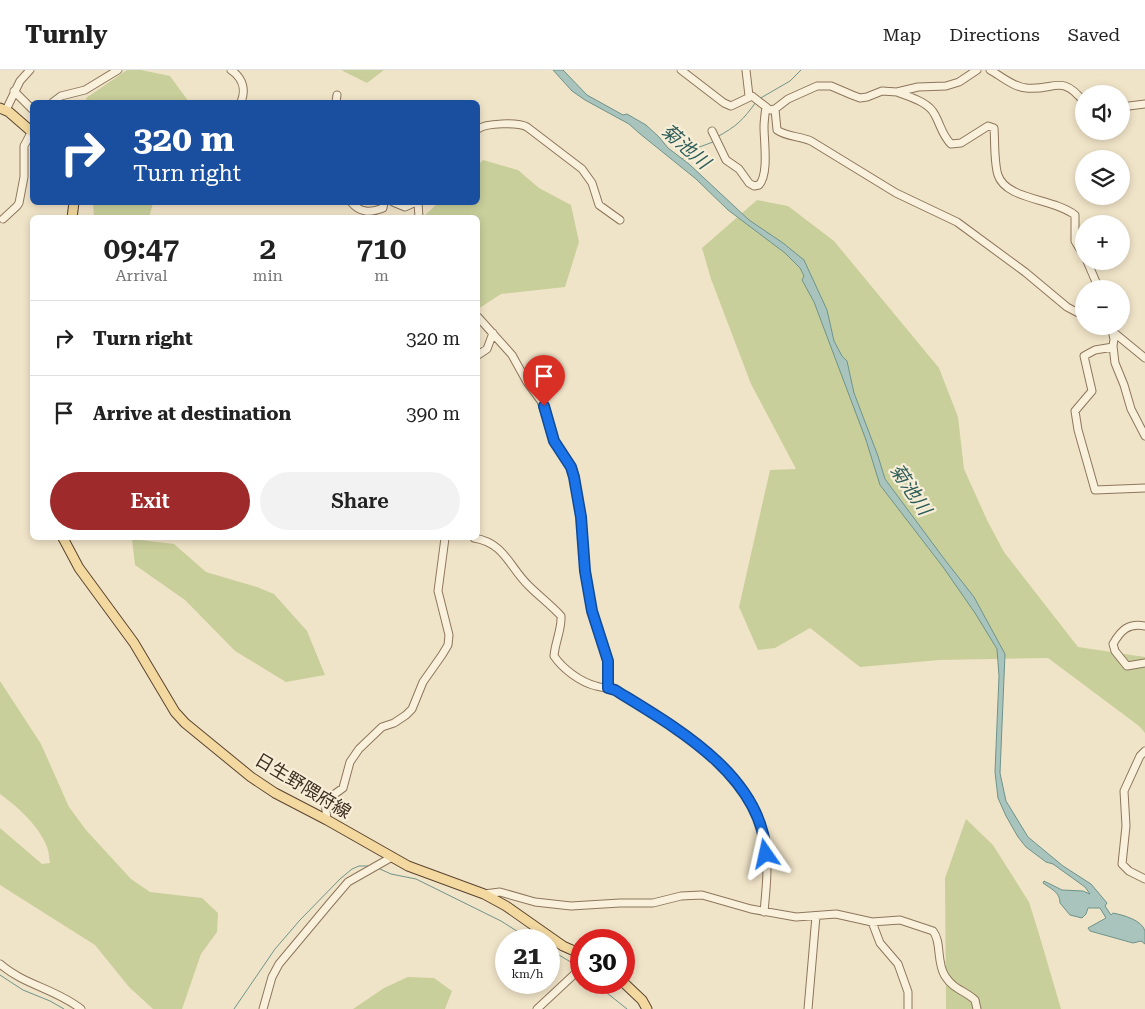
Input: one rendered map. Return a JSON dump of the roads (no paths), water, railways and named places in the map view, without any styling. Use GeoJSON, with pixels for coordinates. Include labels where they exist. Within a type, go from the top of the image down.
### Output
{"type":"FeatureCollection","features":[{"type":"Feature","properties":{"kind":"main road"},"geometry":{"type":"LineString","coordinates":[[3,109],[30,130]]}},
{"type":"Feature","properties":{"kind":"main road","name":"日生野隈府線"},"geometry":{"type":"LineString","coordinates":[[64,540],[79,568],[129,635],[175,712],[262,786],[424,873],[484,894],[570,949]]}},
{"type":"Feature","properties":{"kind":"main road"},"geometry":{"type":"LineString","coordinates":[[635,993],[647,1009]]}},
{"type":"Feature","properties":{"kind":"street"},"geometry":{"type":"LineString","coordinates":[[3,109],[20,81],[30,70]]}},
{"type":"Feature","properties":{"kind":"street"},"geometry":{"type":"LineString","coordinates":[[56,100],[61,96],[85,90],[118,70]]}},
{"type":"Feature","properties":{"kind":"street"},"geometry":{"type":"LineString","coordinates":[[231,70],[241,80],[242,100]]}},
{"type":"Feature","properties":{"kind":"street"},"geometry":{"type":"LineString","coordinates":[[681,70],[724,103],[731,106],[750,96]]}},
{"type":"Feature","properties":{"kind":"street"},"geometry":{"type":"LineString","coordinates":[[746,70],[750,96]]}},
{"type":"Feature","properties":{"kind":"street"},"geometry":{"type":"LineString","coordinates":[[750,96],[770,110],[775,109],[788,99],[818,86],[831,86],[860,98],[882,91],[897,92],[918,87],[946,86],[959,82],[977,70]]}},
{"type":"Feature","properties":{"kind":"street"},"geometry":{"type":"LineString","coordinates":[[990,70],[1026,88],[1063,86],[1070,87],[1075,92]]}},
{"type":"Feature","properties":{"kind":"street"},"geometry":{"type":"LineString","coordinates":[[14,91],[30,107]]}},
{"type":"Feature","properties":{"kind":"street"},"geometry":{"type":"LineString","coordinates":[[897,92],[924,103],[932,110],[941,131],[951,144],[961,143],[988,126],[994,128],[997,173],[1001,183],[1008,190],[1020,195],[1051,202],[1075,216]]}},
{"type":"Feature","properties":{"kind":"street"},"geometry":{"type":"LineString","coordinates":[[1130,106],[1145,104]]}},
{"type":"Feature","properties":{"kind":"street"},"geometry":{"type":"LineString","coordinates":[[712,131],[726,160],[738,169],[749,183],[754,186],[759,185],[763,181],[766,107]]}},
{"type":"Feature","properties":{"kind":"street"},"geometry":{"type":"LineString","coordinates":[[775,109],[777,130],[783,134],[802,136],[811,140],[896,193],[956,222],[1075,311]]}},
{"type":"Feature","properties":{"kind":"street"},"geometry":{"type":"LineString","coordinates":[[480,129],[487,124],[504,125],[517,123],[527,127],[582,170],[592,183],[599,205],[620,220]]}},
{"type":"Feature","properties":{"kind":"street"},"geometry":{"type":"LineString","coordinates":[[3,219],[19,203],[24,177],[24,146],[30,136]]}},
{"type":"Feature","properties":{"kind":"street"},"geometry":{"type":"LineString","coordinates":[[354,205],[366,212],[373,212],[382,208],[383,205]]}},
{"type":"Feature","properties":{"kind":"street"},"geometry":{"type":"LineString","coordinates":[[480,319],[512,355],[527,382],[541,401],[554,441],[571,467],[581,517],[585,571],[592,611],[608,661],[608,688]]}},
{"type":"Feature","properties":{"kind":"street"},"geometry":{"type":"LineString","coordinates":[[480,354],[487,349],[493,333]]}},
{"type":"Feature","properties":{"kind":"street"},"geometry":{"type":"LineString","coordinates":[[1113,335],[1115,363],[1118,374],[1124,385],[1131,409],[1145,436]]}},
{"type":"Feature","properties":{"kind":"street"},"geometry":{"type":"LineString","coordinates":[[1119,335],[1145,358]]}},
{"type":"Feature","properties":{"kind":"street"},"geometry":{"type":"LineString","coordinates":[[1113,347],[1095,350],[1084,356],[1092,391],[1075,410],[1078,430],[1095,490],[1145,488]]}},
{"type":"Feature","properties":{"kind":"street"},"geometry":{"type":"LineString","coordinates":[[327,820],[325,801],[343,788],[350,762],[359,749],[382,727],[394,723],[412,710],[423,682],[448,645],[449,635],[438,591],[445,540]]}},
{"type":"Feature","properties":{"kind":"street"},"geometry":{"type":"LineString","coordinates":[[480,540],[490,542],[499,548],[528,585],[561,616],[562,623],[555,642],[554,656],[560,664],[586,682],[615,690],[683,733],[710,754],[736,781],[760,824],[765,844],[764,912]]}},
{"type":"Feature","properties":{"kind":"street"},"geometry":{"type":"LineString","coordinates":[[1145,626],[1130,626],[1123,629],[1113,644],[1115,651],[1127,666],[1145,663]]}},
{"type":"Feature","properties":{"kind":"street"},"geometry":{"type":"LineString","coordinates":[[1145,751],[1140,756],[1124,791],[1126,826],[1122,864],[1145,879]]}},
{"type":"Feature","properties":{"kind":"street"},"geometry":{"type":"LineString","coordinates":[[263,1009],[272,977],[278,964],[348,882],[392,857]]}},
{"type":"Feature","properties":{"kind":"street"},"geometry":{"type":"LineString","coordinates":[[484,894],[500,892],[535,902],[571,906],[653,903],[681,896],[702,895],[764,912],[796,917],[836,914],[872,922],[900,920],[933,931],[937,940],[939,962],[945,977],[956,989],[976,1000],[977,1009]]}},
{"type":"Feature","properties":{"kind":"street"},"geometry":{"type":"LineString","coordinates":[[808,1009],[816,916]]}},
{"type":"Feature","properties":{"kind":"street"},"geometry":{"type":"LineString","coordinates":[[872,922],[880,943],[898,964],[908,992],[908,1009]]}},
{"type":"Feature","properties":{"kind":"street"},"geometry":{"type":"LineString","coordinates":[[0,964],[20,979],[64,997],[81,1009]]}},
{"type":"Feature","properties":{"kind":"street"},"geometry":{"type":"LineString","coordinates":[[538,1009],[570,978]]}},
{"type":"Feature","properties":{"kind":"water"},"geometry":{"type":"Polygon","coordinates":[[[553,70],[563,70],[587,95],[623,115],[627,114],[646,125],[668,148],[689,164],[749,220],[804,260],[827,310],[834,341],[847,361],[854,393],[885,479],[974,597],[1005,654],[1000,773],[1006,801],[1028,837],[1063,866],[1091,884],[1107,903],[1105,906],[1111,915],[1113,913],[1122,915],[1143,927],[1145,931],[1145,944],[1141,941],[1133,943],[1090,931],[1088,928],[1106,918],[1100,908],[1088,908],[1082,918],[1070,915],[1060,903],[1057,893],[1043,883],[1044,881],[1062,890],[1083,891],[1090,894],[1085,887],[1026,847],[1006,816],[998,798],[995,772],[999,676],[997,649],[943,567],[880,485],[866,440],[814,302],[802,280],[804,276],[800,268],[785,253],[728,210],[696,179],[629,124],[572,91],[553,70]]]}},
{"type":"Feature","properties":{"kind":"waterway"},"geometry":{"type":"LineString","coordinates":[[759,99],[790,81],[801,70]]}},
{"type":"Feature","properties":{"kind":"waterway"},"geometry":{"type":"LineString","coordinates":[[717,137],[739,122],[756,102]]}},
{"type":"Feature","properties":{"kind":"waterway","name":"菊池川"},"geometry":{"type":"LineString","coordinates":[[682,159],[694,149],[713,142]]}},
{"type":"Feature","properties":{"kind":"waterway"},"geometry":{"type":"LineString","coordinates":[[234,1009],[275,949],[300,920],[352,869],[359,866],[371,866]]}},
{"type":"Feature","properties":{"kind":"waterway"},"geometry":{"type":"LineString","coordinates":[[380,869],[391,874],[416,879],[514,929]]}},
{"type":"Feature","properties":{"kind":"waterway"},"geometry":{"type":"LineString","coordinates":[[560,956],[570,962]]}},
{"type":"Feature","properties":{"kind":"waterway"},"geometry":{"type":"LineString","coordinates":[[0,975],[23,990],[64,1009]]}},
{"type":"Feature","properties":{"kind":"waterway"},"geometry":{"type":"LineString","coordinates":[[608,994],[627,1009]]}}]}
